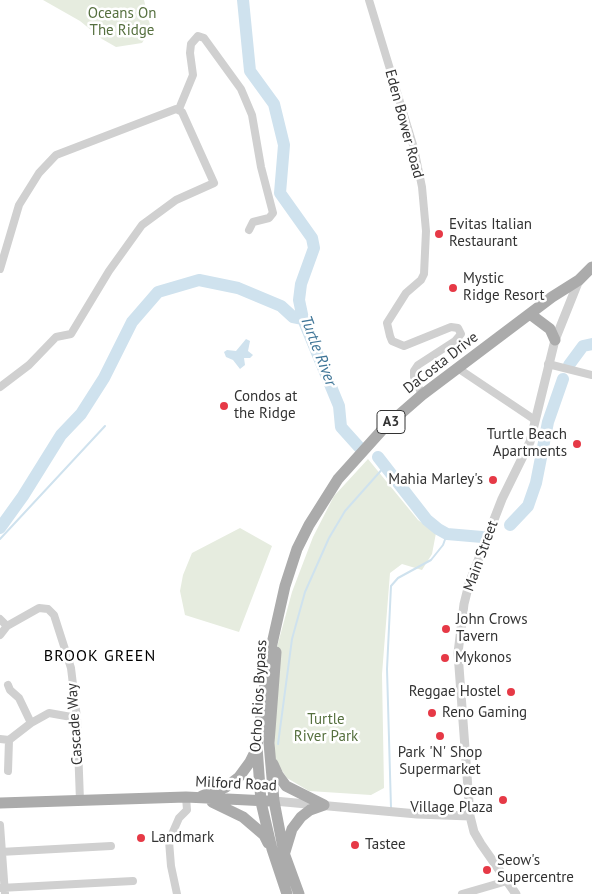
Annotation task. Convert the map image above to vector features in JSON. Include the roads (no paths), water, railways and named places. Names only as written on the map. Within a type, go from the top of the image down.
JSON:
[{"type":"main road","name":"A3","points":[[579,280],[592,267]]},
{"type":"main road","name":"DaCosta Drive","points":[[278,623],[285,586],[297,550],[322,503],[338,479],[383,429],[422,395],[530,314],[579,280]]},
{"type":"main road","points":[[530,314],[550,328],[555,340]]},
{"type":"main road","name":"Ocho Rios Bypass","points":[[278,623],[269,743],[274,801],[284,853],[299,894]]},
{"type":"main road","name":"Ocho Rios Bypass","points":[[278,623],[267,666],[257,748],[261,802],[272,849],[287,894]]},
{"type":"main road","points":[[269,743],[272,760],[278,775],[286,786],[324,805]]},
{"type":"main road","points":[[200,797],[226,786],[238,777],[250,762],[257,748]]},
{"type":"main road","name":"Milford Road","points":[[0,802],[186,797],[261,802],[274,801]]},
{"type":"main road","points":[[200,797],[243,817],[264,835],[272,849]]},
{"type":"main road","points":[[284,853],[292,829],[301,817],[310,810],[324,805]]},
{"type":"street","name":"Eden Bower Road","points":[[369,0],[414,148],[422,187],[426,231],[424,274],[422,280],[406,293],[387,323],[390,336],[392,341],[404,346],[450,327],[458,328],[461,334],[456,341],[427,357],[414,372],[422,395]]},
{"type":"street","points":[[0,269],[19,205],[39,173],[51,159],[56,155],[108,134],[179,109],[193,75],[190,53],[191,44],[198,36],[204,38],[241,89],[252,115],[261,167],[273,213],[269,218],[253,222],[249,230]]},
{"type":"street","points":[[0,386],[29,365],[56,337],[71,334],[109,271],[142,225],[176,200],[214,183],[185,116],[179,109]]},
{"type":"street","name":"Main Street","points":[[516,894],[478,838],[470,816],[458,653],[464,604],[502,499],[530,442],[555,340],[579,280]]},
{"type":"street","points":[[548,364],[592,375]]},
{"type":"street","points":[[458,369],[535,420]]},
{"type":"street","name":"Cascade Way","points":[[7,626],[39,608],[48,609],[54,615],[71,668],[77,718],[80,801]]},
{"type":"street","points":[[0,619],[7,626],[0,635]]},
{"type":"street","points":[[8,684],[10,690],[19,698],[31,723]]},
{"type":"street","points":[[8,771],[4,739],[50,714],[77,718]]},
{"type":"street","points":[[177,894],[170,866],[170,841],[179,818],[188,810],[186,797]]},
{"type":"street","name":"Milford Road","points":[[274,801],[417,814],[470,816]]},
{"type":"street","points":[[0,825],[3,890],[133,881]]},
{"type":"street","points":[[1,852],[111,846]]},
{"type":"street","points":[[462,894],[507,881]]},
{"type":"water","points":[[246,339],[250,341],[248,351],[253,355],[250,358],[244,358],[245,365],[240,369],[233,360],[226,357],[224,352],[227,350],[236,351]]},
{"type":"waterway","name":"Turtle River","points":[[243,0],[250,71],[274,104],[284,145],[280,193],[312,238],[314,248],[301,284],[299,300],[303,319],[339,406],[341,427],[359,447]]},
{"type":"waterway","points":[[0,528],[23,496],[61,435],[81,414],[104,378],[132,322],[158,292],[199,280],[238,288],[281,306],[293,317],[303,319]]},
{"type":"waterway","name":"Turtle River","points":[[569,365],[583,346],[592,344]]},
{"type":"waterway","name":"Turtle River","points":[[510,525],[528,506],[536,483],[548,422],[563,379]]},
{"type":"waterway","points":[[0,539],[105,426]]},
{"type":"waterway","name":"Turtle River","points":[[378,457],[427,520],[438,529],[447,534],[482,537]]},
{"type":"waterway","points":[[278,744],[292,639],[305,592],[329,538],[345,511],[385,466]]},
{"type":"waterway","points":[[391,808],[387,669],[391,586],[398,578],[431,560],[443,545],[447,534]]},
{"type":"place","name":"Evitas Italian Restaurant","points":[[439,234]]},
{"type":"place","name":"Mystic Ridge Resort","points":[[453,288]]},
{"type":"place","name":"Condos at the Ridge","points":[[224,406]]},
{"type":"place","name":"Turtle Beach Apartments","points":[[577,444]]},
{"type":"place","name":"Mahia Marley's","points":[[493,480]]},
{"type":"place","name":"John Crows Tavern","points":[[446,629]]},
{"type":"place","name":"Mykonos","points":[[445,658]]},
{"type":"place","name":"Reggae Hostel","points":[[511,692]]},
{"type":"place","name":"Reno Gaming","points":[[432,713]]},
{"type":"place","name":"Park 'N' Shop Supermarket","points":[[440,736]]},
{"type":"place","name":"Ocean Village Plaza","points":[[503,800]]},
{"type":"place","name":"Landmark","points":[[141,838]]},
{"type":"place","name":"Tastee","points":[[355,845]]},
{"type":"place","name":"Seow's Supercentre","points":[[487,870]]},
{"type":"district","name":"BROOK GREEN","points":[[100,656]]},
{"type":"park label","name":"Oceans On The Ridge","points":[[122,22]]},
{"type":"park label","name":"Turtle River Park","points":[[326,728]]}]
